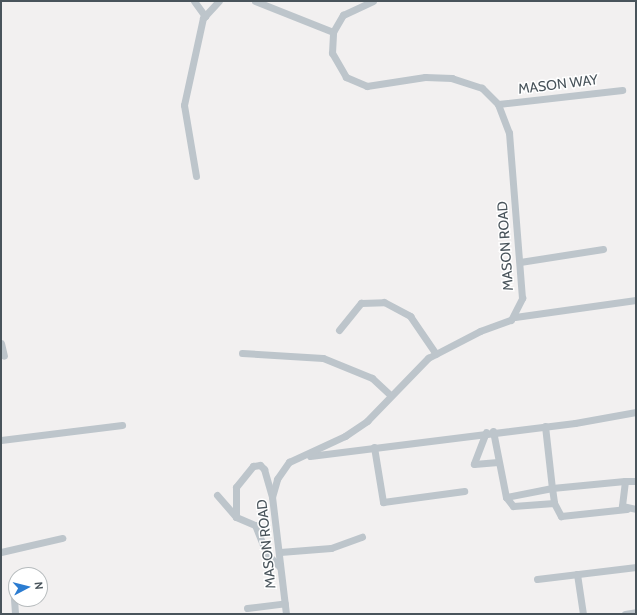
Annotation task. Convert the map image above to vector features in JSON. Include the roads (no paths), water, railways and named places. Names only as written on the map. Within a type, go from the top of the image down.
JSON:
[{"type":"street","points":[[194,1],[205,16]]},
{"type":"street","points":[[196,176],[184,105],[205,16],[219,1]]},
{"type":"street","points":[[255,1],[333,32],[343,16],[373,1]]},
{"type":"street","name":"MASON ROAD","points":[[286,614],[280,566],[280,552],[272,497],[277,479],[289,462],[304,457],[351,432],[390,395],[414,369],[436,354],[515,317],[522,298],[509,133],[498,104],[482,88],[452,78],[425,77],[367,86],[354,82],[337,66],[332,53],[333,32]]},
{"type":"street","name":"MASON WAY","points":[[498,104],[622,90]]},
{"type":"street","points":[[520,262],[603,248]]},
{"type":"street","points":[[515,317],[636,300]]},
{"type":"street","points":[[339,330],[361,303],[384,302],[410,316],[436,354]]},
{"type":"street","points":[[1,343],[4,356]]},
{"type":"street","points":[[242,353],[323,358],[372,378],[390,395]]},
{"type":"street","points":[[304,457],[489,431],[545,426],[636,412]]},
{"type":"street","points":[[1,440],[122,424]]},
{"type":"street","points":[[545,426],[554,503],[561,516],[636,508]]},
{"type":"street","points":[[489,431],[474,464],[498,462]]},
{"type":"street","points":[[489,431],[506,497],[513,506],[554,503]]},
{"type":"street","points":[[374,447],[383,502],[464,491]]},
{"type":"street","points":[[236,517],[236,487],[253,466],[260,465],[264,469],[272,497]]},
{"type":"street","points":[[625,481],[622,506],[627,509]]},
{"type":"street","points":[[506,497],[552,488],[636,481]]},
{"type":"street","points":[[217,495],[236,517],[255,525],[267,554],[280,566]]},
{"type":"street","points":[[280,552],[342,546],[362,537]]},
{"type":"street","points":[[1,552],[62,538]]},
{"type":"street","points":[[537,579],[636,567]]},
{"type":"street","points":[[577,574],[583,614]]},
{"type":"street","points":[[247,608],[285,603]]},
{"type":"street","points":[[625,614],[636,612]]}]
